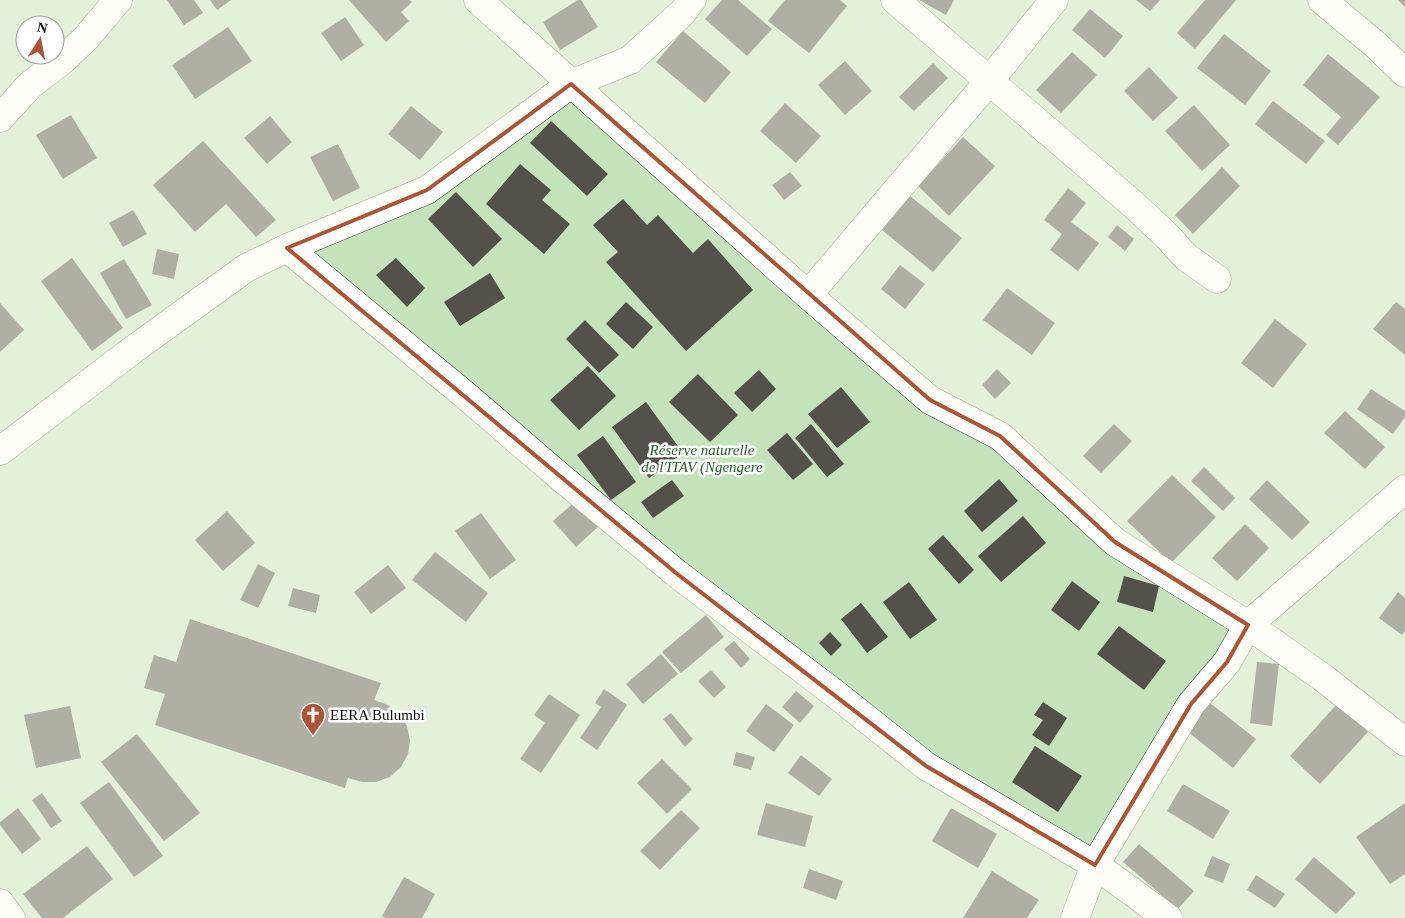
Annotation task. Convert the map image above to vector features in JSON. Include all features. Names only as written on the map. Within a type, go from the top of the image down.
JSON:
[{"type":"street","points":[[0,118],[30,85],[63,60],[87,37],[118,0]]},
{"type":"street","points":[[478,0],[808,295],[930,400],[1000,436],[1114,542],[1248,625],[1322,677],[1405,742]]},
{"type":"street","points":[[0,451],[134,349],[246,268],[287,248],[427,190],[571,84],[630,60],[682,13],[692,0]]},
{"type":"street","points":[[895,0],[1134,205],[1186,257],[1217,279]]},
{"type":"street","points":[[808,295],[990,80],[1054,0]]},
{"type":"street","points":[[1322,0],[1376,44],[1405,73]]},
{"type":"street","points":[[287,248],[676,573],[834,692],[926,766],[1096,865],[1168,918]]},
{"type":"street","points":[[1075,918],[1096,865],[1191,704],[1227,662],[1248,625],[1405,489]]},
{"type":"street","points":[[0,903],[11,918]]},
{"type":"highlighted area","points":[[571,84],[930,400],[1000,436],[1115,542],[1248,625],[1227,662],[1191,704],[1095,865],[926,766],[676,573],[287,248],[427,190]]},
{"type":"green space","name":"Réserve naturelle de l'ITAV (Ngengere","points":[[0,0],[1405,0],[1405,918],[0,918]]},
{"type":"building","points":[[167,0],[194,0],[203,13],[184,25]]},
{"type":"building","points":[[210,0],[231,0],[217,10]]},
{"type":"building","points":[[349,0],[409,0],[412,2],[401,12],[409,21],[386,42]]},
{"type":"building","points":[[578,0],[581,0],[598,27],[560,50],[543,22]]},
{"type":"building","points":[[722,0],[738,0],[772,29],[747,56],[705,19]]},
{"type":"building","points":[[785,0],[840,0],[847,6],[809,53],[768,21]]},
{"type":"building","points":[[919,0],[954,0],[946,15]]},
{"type":"building","points":[[1136,0],[1160,0],[1150,11]]},
{"type":"building","points":[[1205,0],[1236,0],[1195,49],[1177,33]]},
{"type":"building","points":[[1398,0],[1405,0],[1405,7]]},
{"type":"building","points":[[1090,9],[1123,36],[1105,58],[1072,30]]},
{"type":"building","points":[[345,17],[364,45],[341,61],[321,33]]},
{"type":"building","points":[[228,27],[252,61],[195,99],[172,65]]},
{"type":"building","points":[[683,31],[731,72],[705,103],[656,62]]},
{"type":"building","points":[[1224,34],[1271,71],[1245,105],[1197,68]]},
{"type":"building","points":[[1072,52],[1097,75],[1061,113],[1036,90]]},
{"type":"building","points":[[1328,54],[1380,97],[1338,145],[1326,135],[1341,117],[1303,85]]},
{"type":"building","points":[[845,61],[872,91],[845,115],[818,85]]},
{"type":"building","points":[[933,63],[948,78],[914,111],[899,97]]},
{"type":"building","points":[[1149,67],[1178,98],[1153,121],[1124,91]]},
{"type":"building","points":[[1273,101],[1325,141],[1306,164],[1255,124]]},
{"type":"building","points":[[785,103],[821,136],[796,163],[760,131]]},
{"type":"building","points":[[1194,105],[1230,145],[1202,171],[1165,131]]},
{"type":"building","points":[[411,106],[443,132],[420,160],[388,134]]},
{"type":"building","points":[[71,115],[97,158],[63,179],[36,135]]},
{"type":"building","points":[[270,116],[292,142],[267,164],[244,138]]},
{"type":"building","points":[[551,121],[608,174],[587,196],[530,143]]},
{"type":"building","points":[[963,137],[995,166],[949,216],[918,186]]},
{"type":"building","points":[[203,141],[276,220],[256,237],[226,204],[195,232],[153,185]]},
{"type":"building","points":[[338,144],[360,188],[333,201],[310,157]]},
{"type":"building","points":[[520,164],[551,190],[542,200],[570,224],[544,254],[486,204]]},
{"type":"building","points":[[1222,167],[1240,186],[1193,234],[1175,215]]},
{"type":"building","points":[[790,172],[802,186],[784,200],[772,185]]},
{"type":"building","points":[[1068,188],[1086,203],[1071,222],[1099,243],[1078,271],[1050,250],[1062,234],[1044,220]]},
{"type":"building","points":[[456,192],[502,239],[473,267],[428,219]]},
{"type":"building","points":[[910,196],[962,238],[933,272],[882,230]]},
{"type":"building","points":[[623,199],[647,225],[658,215],[693,253],[708,239],[753,290],[686,351],[606,262],[618,252],[593,225]]},
{"type":"building","points":[[133,210],[147,234],[123,247],[109,223]]},
{"type":"building","points":[[1117,225],[1134,239],[1125,251],[1108,237]]},
{"type":"building","points":[[157,249],[179,254],[174,279],[152,274]]},
{"type":"building","points":[[72,258],[123,328],[92,351],[41,281]]},
{"type":"building","points":[[396,258],[425,288],[407,307],[376,275]]},
{"type":"building","points":[[124,259],[152,305],[126,319],[100,273]]},
{"type":"building","points":[[900,265],[925,284],[905,309],[881,289]]},
{"type":"building","points":[[490,273],[505,298],[460,326],[444,302]]},
{"type":"building","points":[[1007,288],[1055,323],[1032,355],[983,320]]},
{"type":"building","points":[[626,302],[653,327],[633,349],[606,324]]},
{"type":"building","points":[[1396,302],[1405,309],[1405,355],[1373,329]]},
{"type":"building","points":[[0,303],[24,330],[0,352]]},
{"type":"building","points":[[1275,319],[1307,344],[1273,388],[1241,363]]},
{"type":"building","points":[[585,320],[619,355],[599,373],[566,339]]},
{"type":"building","points":[[588,366],[616,396],[579,430],[550,400]]},
{"type":"building","points":[[997,369],[1011,383],[995,399],[982,385]]},
{"type":"building","points":[[759,370],[776,389],[752,412],[734,393]]},
{"type":"building","points":[[698,374],[738,415],[710,442],[669,402]]},
{"type":"building","points":[[841,387],[870,422],[837,448],[808,414]]},
{"type":"building","points":[[1371,389],[1405,411],[1405,417],[1393,434],[1357,409]]},
{"type":"building","points":[[646,402],[683,453],[649,478],[612,427]]},
{"type":"building","points":[[1345,411],[1385,447],[1365,469],[1324,433]]},
{"type":"building","points":[[811,424],[844,464],[827,477],[795,438]]},
{"type":"building","points":[[1114,424],[1132,441],[1101,473],[1083,456]]},
{"type":"building","points":[[787,433],[813,464],[793,480],[767,450]]},
{"type":"building","points":[[603,436],[636,482],[611,500],[577,455]]},
{"type":"building","points":[[1204,467],[1235,498],[1223,511],[1191,481]]},
{"type":"building","points":[[1172,475],[1216,517],[1171,563],[1127,521]]},
{"type":"building","points":[[999,479],[1018,501],[982,532],[964,511]]},
{"type":"building","points":[[672,480],[684,496],[653,518],[641,502]]},
{"type":"building","points":[[1267,480],[1310,522],[1292,540],[1249,499]]},
{"type":"building","points":[[578,499],[601,524],[576,547],[553,521]]},
{"type":"building","points":[[227,511],[255,543],[223,571],[195,540]]},
{"type":"building","points":[[481,513],[516,560],[490,579],[455,531]]},
{"type":"building","points":[[1023,516],[1046,543],[1001,582],[978,556]]},
{"type":"building","points":[[1245,524],[1269,548],[1237,581],[1212,558]]},
{"type":"building","points":[[943,535],[974,570],[959,584],[928,549]]},
{"type":"building","points":[[435,552],[488,593],[466,622],[412,580]]},
{"type":"building","points":[[258,564],[275,573],[258,608],[240,600]]},
{"type":"building","points":[[388,565],[406,588],[371,614],[354,592]]},
{"type":"building","points":[[1124,576],[1159,586],[1153,612],[1117,602]]},
{"type":"building","points":[[1072,581],[1100,602],[1079,631],[1051,610]]},
{"type":"building","points":[[909,582],[937,620],[910,639],[883,602]]},
{"type":"building","points":[[293,588],[320,595],[316,613],[288,606]]},
{"type":"building","points":[[1398,592],[1405,598],[1405,631],[1402,635],[1379,618]]},
{"type":"building","points":[[861,603],[888,637],[867,653],[841,619]]},
{"type":"building","points":[[706,615],[724,637],[681,673],[662,652]]},
{"type":"building","points":[[190,619],[381,683],[374,700],[388,705],[399,714],[407,726],[410,741],[408,754],[401,767],[390,777],[376,782],[362,782],[348,778],[345,788],[155,725],[165,694],[144,688],[154,655],[176,662]]},
{"type":"building","points":[[1119,626],[1166,661],[1144,690],[1097,654]]},
{"type":"building","points":[[830,632],[842,645],[831,656],[819,643]]},
{"type":"building","points":[[734,641],[750,659],[741,668],[724,649]]},
{"type":"building","points":[[661,654],[678,674],[643,704],[626,684]]},
{"type":"building","points":[[1257,662],[1279,664],[1272,726],[1250,723]]},
{"type":"building","points":[[711,670],[726,687],[714,698],[698,681]]},
{"type":"building","points":[[604,689],[627,705],[597,750],[580,738],[601,707],[595,703]]},
{"type":"building","points":[[796,691],[814,706],[800,723],[782,707]]},
{"type":"building","points":[[549,694],[580,715],[541,773],[520,759],[545,723],[534,715]]},
{"type":"building","points":[[1043,702],[1067,718],[1049,746],[1032,735],[1043,720],[1034,715]]},
{"type":"building","points":[[1210,703],[1256,739],[1233,768],[1187,731]]},
{"type":"building","points":[[766,704],[794,725],[774,752],[746,731]]},
{"type":"building","points":[[1337,704],[1368,732],[1320,784],[1290,756]]},
{"type":"building","points":[[70,706],[81,758],[36,768],[24,715]]},
{"type":"building","points":[[671,713],[693,739],[685,747],[663,719]]},
{"type":"building","points":[[137,734],[200,813],[164,841],[101,762]]},
{"type":"building","points":[[1035,746],[1082,776],[1058,812],[1012,782]]},
{"type":"building","points":[[736,752],[755,757],[751,770],[733,765]]},
{"type":"building","points":[[801,755],[832,779],[819,796],[788,773]]},
{"type":"building","points":[[662,759],[692,789],[667,814],[637,783]]},
{"type":"building","points":[[109,782],[163,856],[134,877],[80,803]]},
{"type":"building","points":[[1183,784],[1230,811],[1213,839],[1167,811]]},
{"type":"building","points":[[42,793],[62,821],[51,828],[32,800]]},
{"type":"building","points":[[766,803],[813,816],[805,847],[757,835]]},
{"type":"building","points":[[1405,803],[1405,874],[1390,884],[1356,837]]},
{"type":"building","points":[[18,808],[41,839],[22,854],[0,825],[0,822]]},
{"type":"building","points":[[951,808],[997,834],[978,868],[932,841]]},
{"type":"building","points":[[681,810],[700,828],[660,870],[640,851]]},
{"type":"building","points":[[1139,844],[1194,891],[1178,909],[1123,862]]},
{"type":"building","points":[[87,846],[113,879],[63,918],[42,918],[23,894]]},
{"type":"building","points":[[1212,856],[1230,864],[1223,883],[1204,876]]},
{"type":"building","points":[[1314,857],[1356,893],[1336,914],[1295,879]]},
{"type":"building","points":[[809,869],[843,881],[836,900],[803,888]]},
{"type":"building","points":[[992,871],[1039,900],[1027,918],[963,918]]},
{"type":"building","points":[[1256,875],[1285,894],[1275,908],[1247,890]]},
{"type":"building","points":[[404,877],[435,894],[422,918],[386,918],[382,916]]},
{"type":"place","name":"EERA Bulumbi","points":[[313,736]]}]
